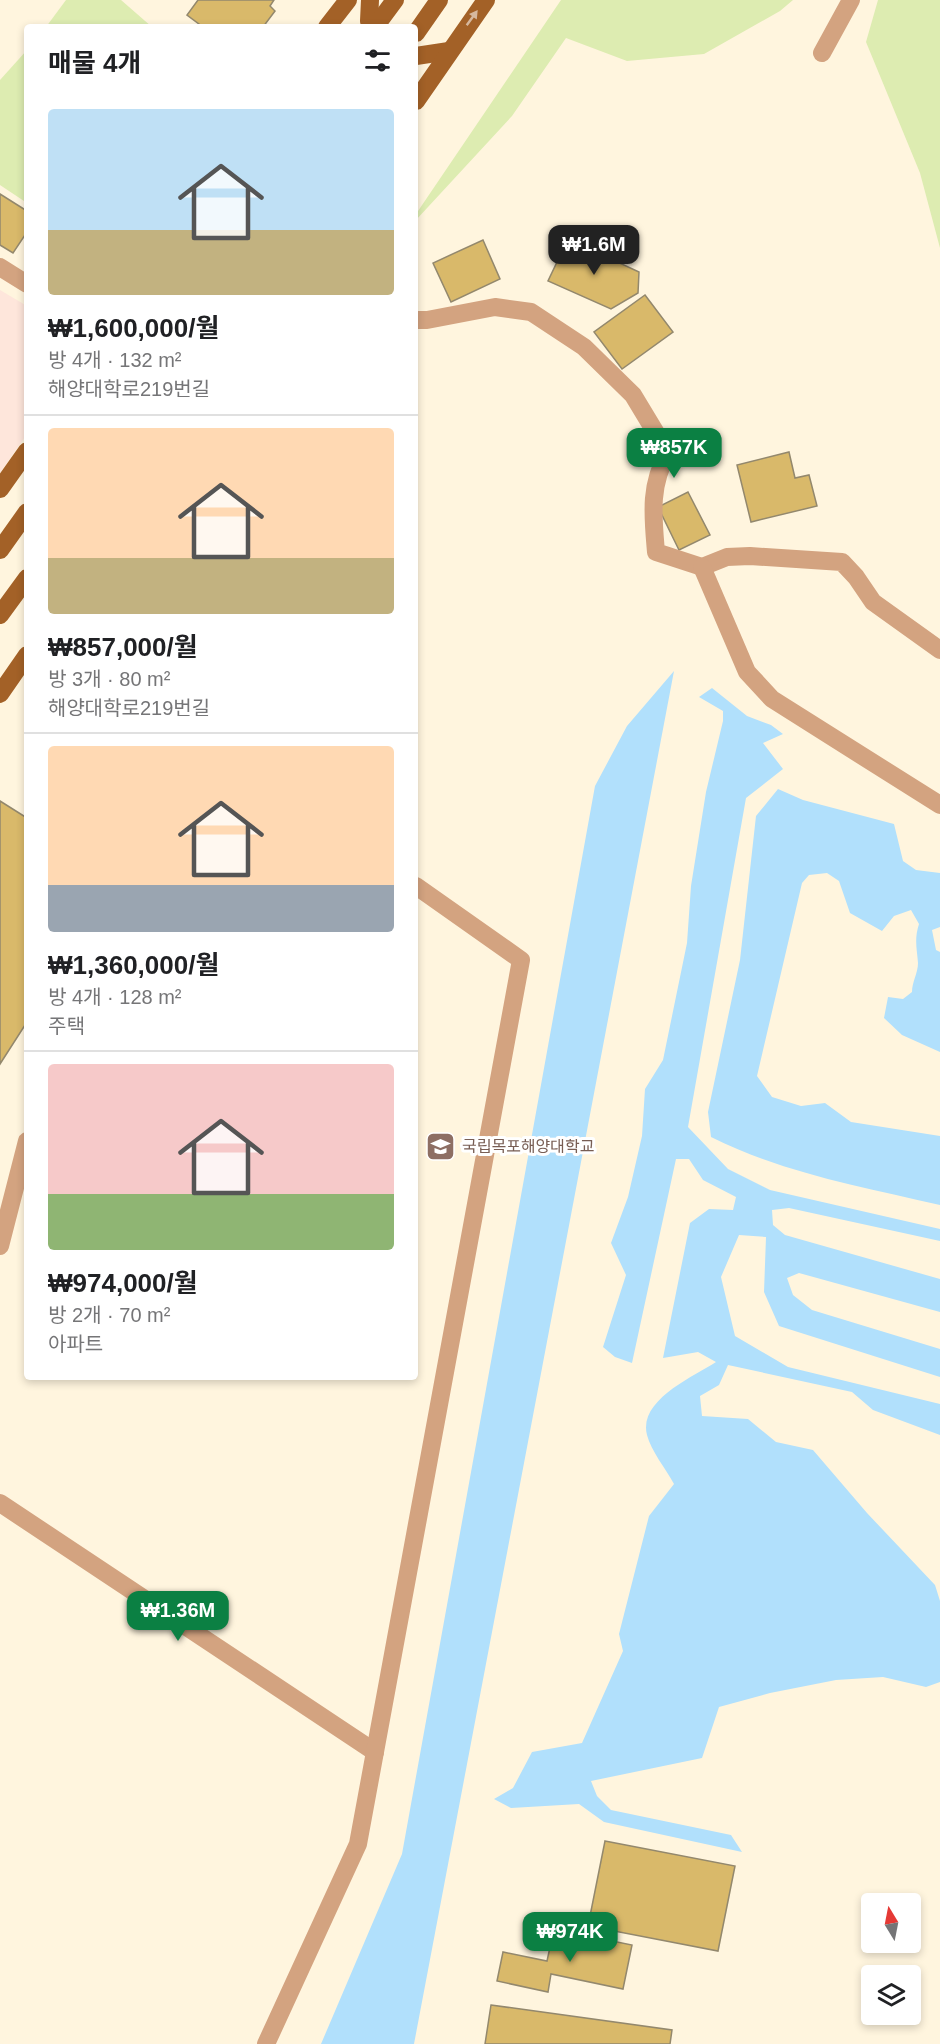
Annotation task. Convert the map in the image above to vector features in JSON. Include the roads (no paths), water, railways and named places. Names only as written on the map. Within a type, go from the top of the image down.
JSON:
[{"type":"main road","points":[[329,24],[348,0]]},
{"type":"main road","points":[[370,0],[369,21],[372,24]]},
{"type":"main road","points":[[378,24],[395,0]]},
{"type":"main road","points":[[418,30],[439,0]]},
{"type":"main road","points":[[418,98],[448,51],[486,0]]},
{"type":"main road","points":[[418,56],[448,51]]},
{"type":"main road","points":[[0,489],[24,455]]},
{"type":"main road","points":[[0,550],[24,516]]},
{"type":"main road","points":[[0,615],[24,582]]},
{"type":"main road","points":[[0,694],[24,659]]},
{"type":"street","points":[[822,53],[851,0]]},
{"type":"street","points":[[0,267],[24,282]]},
{"type":"street","points":[[418,320],[495,306],[531,312],[584,347],[633,395],[668,453],[657,472],[652,507],[656,552],[702,567],[727,557],[750,556],[842,562],[856,577],[873,602],[940,650]]},
{"type":"street","points":[[702,567],[747,672],[772,699],[940,804]]},
{"type":"street","points":[[266,2044],[358,1844],[521,960],[418,887]]},
{"type":"street","points":[[0,1246],[24,1153]]},
{"type":"street","points":[[0,1503],[375,1752]]},
{"type":"water","points":[[674,671],[414,2044],[321,2044],[402,1854],[595,786],[627,726]]},
{"type":"water","points":[[712,688],[747,716],[771,725],[783,734],[763,743],[783,769],[746,798],[688,1127],[728,1169],[770,1190],[940,1229],[940,1241],[789,1208],[772,1210],[773,1225],[785,1235],[940,1279],[940,1312],[799,1273],[787,1278],[793,1295],[812,1310],[940,1349],[940,1377],[779,1326],[764,1292],[766,1237],[739,1235],[721,1277],[735,1336],[788,1367],[940,1404],[940,1435],[873,1410],[852,1392],[728,1365],[719,1385],[700,1396],[702,1416],[748,1419],[776,1442],[813,1450],[867,1513],[935,1585],[940,1601],[940,1682],[926,1687],[883,1677],[836,1680],[770,1693],[719,1707],[702,1758],[591,1781],[597,1796],[611,1810],[731,1835],[742,1852],[604,1822],[579,1804],[511,1808],[494,1799],[513,1788],[532,1752],[582,1743],[623,1651],[619,1634],[649,1516],[674,1484],[649,1441],[646,1422],[659,1400],[682,1382],[716,1362],[698,1352],[663,1358],[690,1223],[709,1209],[733,1210],[736,1197],[703,1180],[689,1159],[676,1159],[632,1363],[615,1357],[603,1347],[626,1275],[611,1243],[628,1197],[642,1136],[645,1089],[663,1060],[687,943],[691,886],[706,792],[723,721],[723,711],[699,697]]},
{"type":"water","points":[[778,789],[803,800],[894,824],[903,861],[916,870],[940,873],[940,927],[932,930],[936,950],[940,952],[940,1052],[902,1035],[884,1018],[888,997],[903,999],[912,992],[918,967],[916,939],[919,924],[911,910],[894,916],[882,931],[850,913],[839,881],[827,873],[809,875],[802,883],[757,1076],[772,1097],[801,1106],[825,1103],[851,1122],[940,1136],[940,1205],[795,1170],[738,1150],[711,1137],[708,1112],[740,960],[756,816]]},
{"type":"place","name":"국립목포해양대학교","points":[[441,1146]]}]
